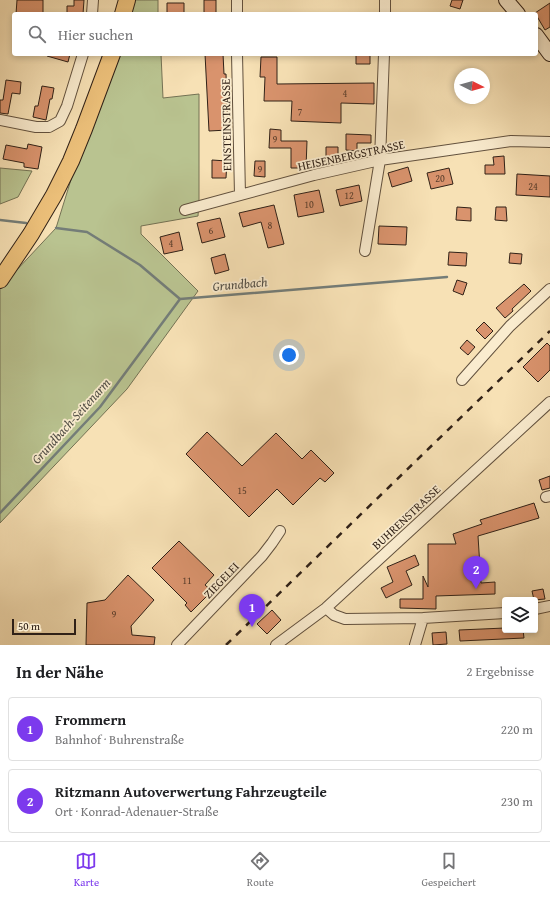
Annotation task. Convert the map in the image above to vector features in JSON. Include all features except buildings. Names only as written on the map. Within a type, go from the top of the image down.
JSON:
[{"type":"main road","points":[[124,12],[127,0]]},
{"type":"main road","points":[[0,280],[31,234],[50,202],[71,161],[111,56]]},
{"type":"street","points":[[92,12],[93,0]]},
{"type":"street","points":[[237,0],[237,12]]},
{"type":"street","points":[[385,12],[386,0]]},
{"type":"street","points":[[506,0],[516,12]]},
{"type":"street","points":[[538,39],[550,54]]},
{"type":"street","points":[[0,120],[36,127],[49,127],[60,121],[67,106],[82,56]]},
{"type":"street","name":"EINSTEINSTRASSE","points":[[238,56],[240,195]]},
{"type":"street","points":[[365,251],[380,160],[384,56]]},
{"type":"street","name":"HEISENBERGSTRASSE","points":[[185,210],[380,160],[511,141],[550,142]]},
{"type":"street","points":[[462,380],[510,326],[550,289]]},
{"type":"street","name":"BUHRENSTRASSE","points":[[276,645],[326,608],[550,402]]},
{"type":"street","name":"ZIEGELEI","points":[[177,645],[262,556],[280,531]]},
{"type":"street","points":[[538,608],[550,606]]},
{"type":"street","points":[[326,608],[334,615],[345,619],[422,618],[502,613]]},
{"type":"street","points":[[415,645],[422,618]]},
{"type":"green space","points":[[127,0],[158,0],[158,12],[124,12]]},
{"type":"green space","points":[[109,56],[161,56],[163,98],[199,94],[198,216],[141,226],[141,234],[198,291],[127,389],[0,523],[0,288],[56,228]]},
{"type":"green space","points":[[0,168],[32,171],[18,197],[0,204]]},
{"type":"waterway","points":[[0,220],[26,223]]},
{"type":"waterway","name":"Grundbach","points":[[56,228],[87,232],[140,265],[180,299],[447,277]]},
{"type":"waterway","name":"Grundbach-Seitenarm","points":[[0,513],[100,407],[180,299]]},
{"type":"railway","points":[[226,645],[550,331]]},
{"type":"place","name":"Ritzmann Autoverwertung Fahrzeugteile","points":[[476,589]]},
{"type":"place","name":"Frommern","points":[[252,627]]}]
